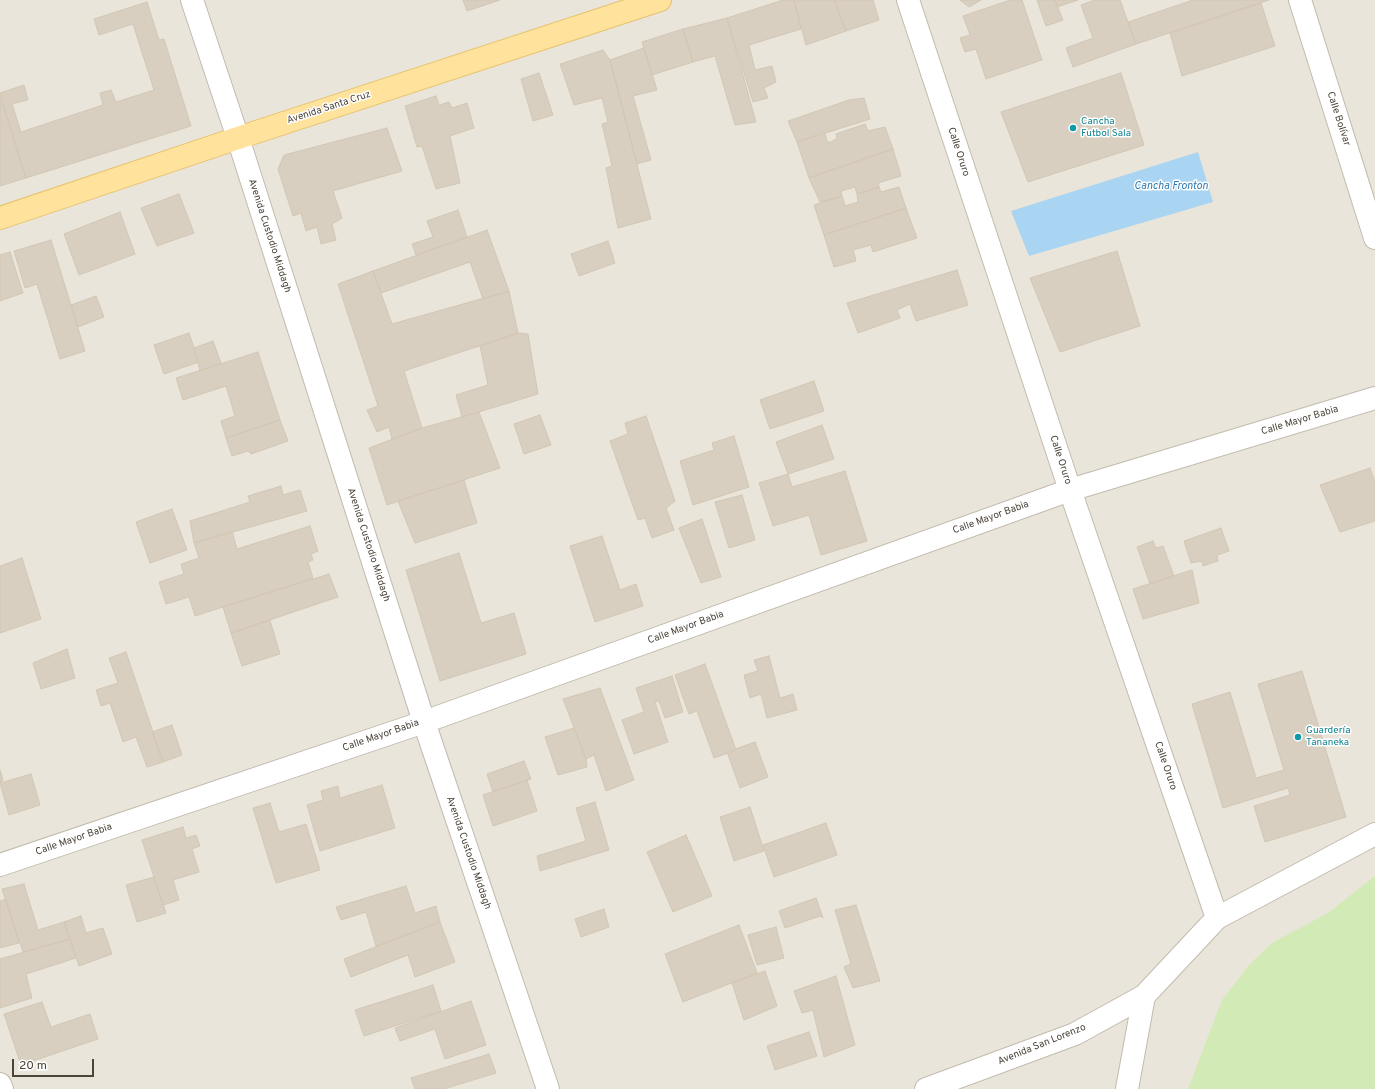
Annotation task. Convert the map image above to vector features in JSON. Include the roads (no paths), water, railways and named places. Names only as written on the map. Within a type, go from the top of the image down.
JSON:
[{"type":"main road","name":"Avenida Santa Cruz","points":[[0,218],[238,138],[660,0]]},
{"type":"street","name":"Avenida Custodio Middagh","points":[[192,0],[238,138],[424,722],[548,1089]]},
{"type":"street","name":"Calle Oruro","points":[[908,0],[1070,490],[1217,918]]},
{"type":"street","name":"Calle Bolívar","points":[[1300,0],[1375,238]]},
{"type":"street","name":"Calle Mayor Babia","points":[[0,865],[424,722],[1070,490],[1375,398]]},
{"type":"street","name":"Avenida San Lorenzo","points":[[926,1089],[1075,1034],[1144,996],[1217,918],[1375,834]]},
{"type":"street","points":[[1127,1089],[1144,996]]},
{"type":"street","points":[[0,1084],[2,1089]]},
{"type":"water","name":"Cancha Fronton","points":[[1198,152],[1213,202],[1029,256],[1011,211]]},
{"type":"place","name":"Cancha Futbol Sala","points":[[1073,128]]},
{"type":"place","name":"Guardería Tananeka","points":[[1298,737]]}]
